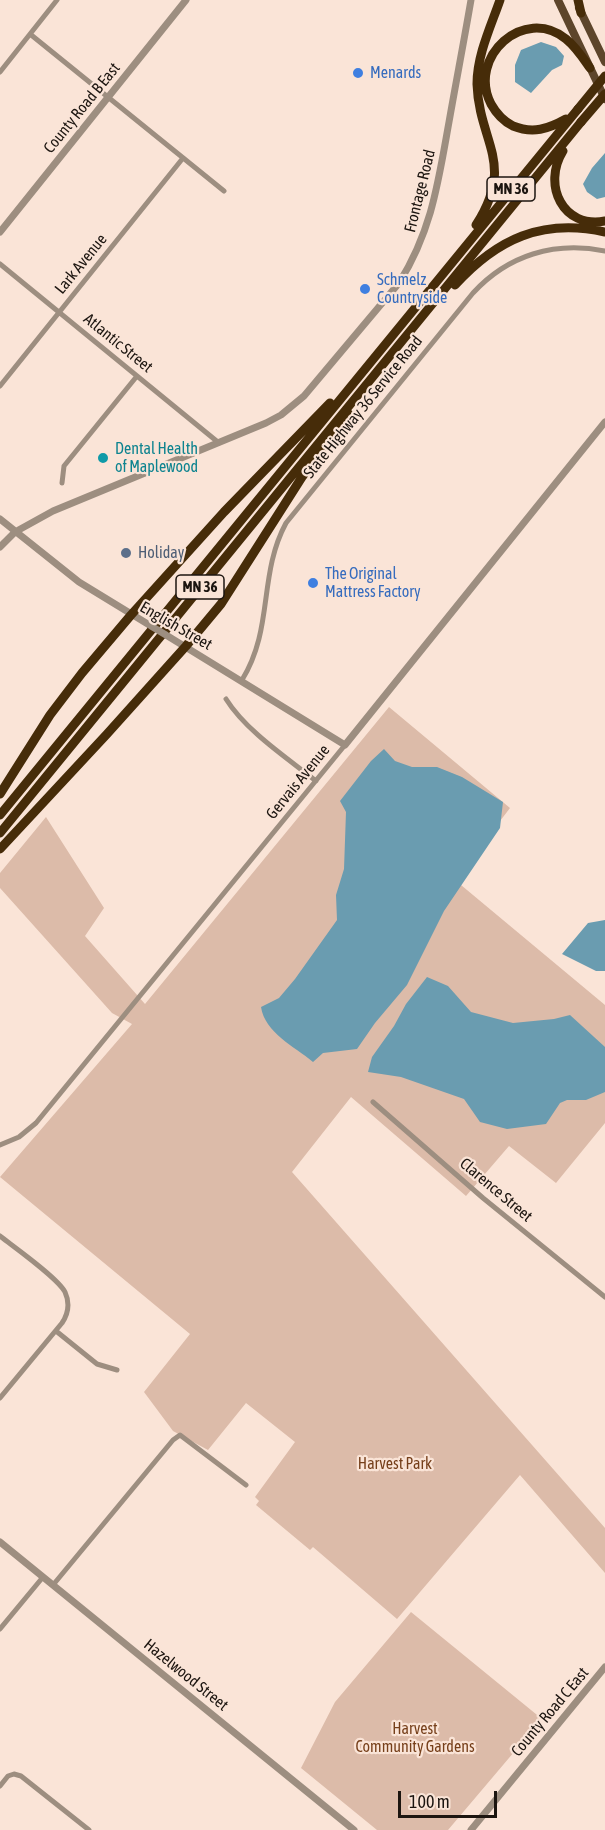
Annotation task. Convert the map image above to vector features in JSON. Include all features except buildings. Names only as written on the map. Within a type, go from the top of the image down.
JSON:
[{"type":"highway","points":[[449,265],[485,209],[494,185],[494,154],[477,83],[483,48],[500,0]]},
{"type":"highway","points":[[577,0],[581,13]]},
{"type":"highway","points":[[575,112],[553,126],[537,130],[520,128],[504,120],[492,106],[486,91],[485,72],[488,62],[497,46],[511,34],[521,30],[540,28],[566,39],[590,68]]},
{"type":"highway","name":"MN 36","points":[[0,815],[605,76]]},
{"type":"highway","name":"MN 36","points":[[0,833],[605,93]]},
{"type":"highway","points":[[581,122],[555,165],[555,190],[562,205],[576,217],[592,222],[605,221]]},
{"type":"highway","points":[[411,329],[473,265],[506,242],[552,229],[605,232]]},
{"type":"highway","points":[[0,849],[186,646],[230,591],[302,477],[401,342]]},
{"type":"highway","points":[[0,794],[67,693],[131,615],[305,427],[358,376]]},
{"type":"main road","points":[[558,0],[605,99]]},
{"type":"main road","points":[[581,13],[605,62]]},
{"type":"street","points":[[0,72],[57,0]]},
{"type":"street","name":"County Road B East","points":[[0,232],[186,0]]},
{"type":"street","name":"Frontage Road","points":[[0,547],[15,532],[53,511],[266,423],[281,415],[304,396],[388,297],[410,265],[425,234],[434,204],[471,0]]},
{"type":"street","points":[[30,34],[224,191]]},
{"type":"street","name":"Lark Avenue","points":[[0,386],[183,158]]},
{"type":"street","name":"State Highway 36 Service Road","points":[[242,680],[251,666],[260,640],[271,562],[286,523],[473,293],[497,270],[532,253],[567,247],[605,251]]},
{"type":"street","name":"Atlantic Street","points":[[0,264],[219,443]]},
{"type":"street","points":[[62,483],[64,466],[137,376]]},
{"type":"street","name":"Gervais Avenue","points":[[0,1145],[19,1137],[36,1123],[316,781],[605,422]]},
{"type":"street","name":"English Street","points":[[0,519],[77,581],[345,745]]},
{"type":"street","points":[[226,699],[232,709],[259,735],[316,781]]},
{"type":"street","name":"Clarence Street","points":[[373,1102],[483,1198],[605,1297]]},
{"type":"street","points":[[0,1236],[62,1288],[66,1294],[68,1309],[56,1331],[0,1398]]},
{"type":"street","points":[[56,1331],[98,1364],[117,1370]]},
{"type":"street","points":[[53,1585],[173,1440],[180,1435],[246,1485]]},
{"type":"street","name":"Hazelwood Street","points":[[0,1542],[354,1830]]},
{"type":"street","points":[[0,1629],[43,1577]]},
{"type":"street","name":"County Road C East","points":[[471,1830],[605,1667]]},
{"type":"street","points":[[0,1786],[8,1776],[14,1774],[21,1776],[89,1830]]},
{"type":"green space","name":"Harvest Park","points":[[389,707],[510,808],[455,880],[605,1005],[605,1123],[556,1183],[509,1146],[466,1196],[351,1097],[292,1172],[605,1528],[605,1573],[520,1475],[397,1619],[313,1547],[310,1550],[256,1505],[259,1501],[255,1497],[295,1442],[246,1403],[208,1450],[173,1431],[144,1392],[190,1334],[0,1177],[132,1024],[112,1013],[0,888],[0,873],[46,817],[104,908],[85,936],[145,1004]]},
{"type":"green space","name":"Harvest Community Gardens","points":[[411,1612],[542,1719],[448,1830],[377,1830],[301,1768],[335,1702]]},
{"type":"water","points":[[541,42],[556,47],[564,56],[562,65],[552,70],[531,93],[515,82],[515,65],[521,50]]},
{"type":"water","points":[[605,153],[605,197],[597,199],[587,192],[583,184],[592,168]]},
{"type":"water","points":[[384,749],[395,761],[412,767],[437,767],[462,777],[503,802],[500,828],[444,911],[407,985],[375,1023],[357,1049],[323,1053],[313,1062],[274,1032],[261,1007],[279,998],[337,920],[336,895],[344,869],[346,812],[340,801],[371,761]]},
{"type":"water","points":[[605,920],[605,971],[596,971],[562,954],[588,923]]},
{"type":"water","points":[[427,977],[448,986],[471,1012],[513,1023],[570,1015],[605,1047],[605,1092],[586,1100],[567,1100],[560,1103],[546,1124],[507,1129],[480,1122],[464,1099],[401,1077],[368,1072],[372,1057],[406,1004]]},
{"type":"place","name":"Menards","points":[[358,73]]},
{"type":"place","name":"Schmelz Countryside","points":[[365,289]]},
{"type":"place","name":"Dental Health of Maplewood","points":[[103,458]]},
{"type":"place","name":"Holiday","points":[[126,553]]},
{"type":"place","name":"The Original Mattress Factory","points":[[313,583]]}]
